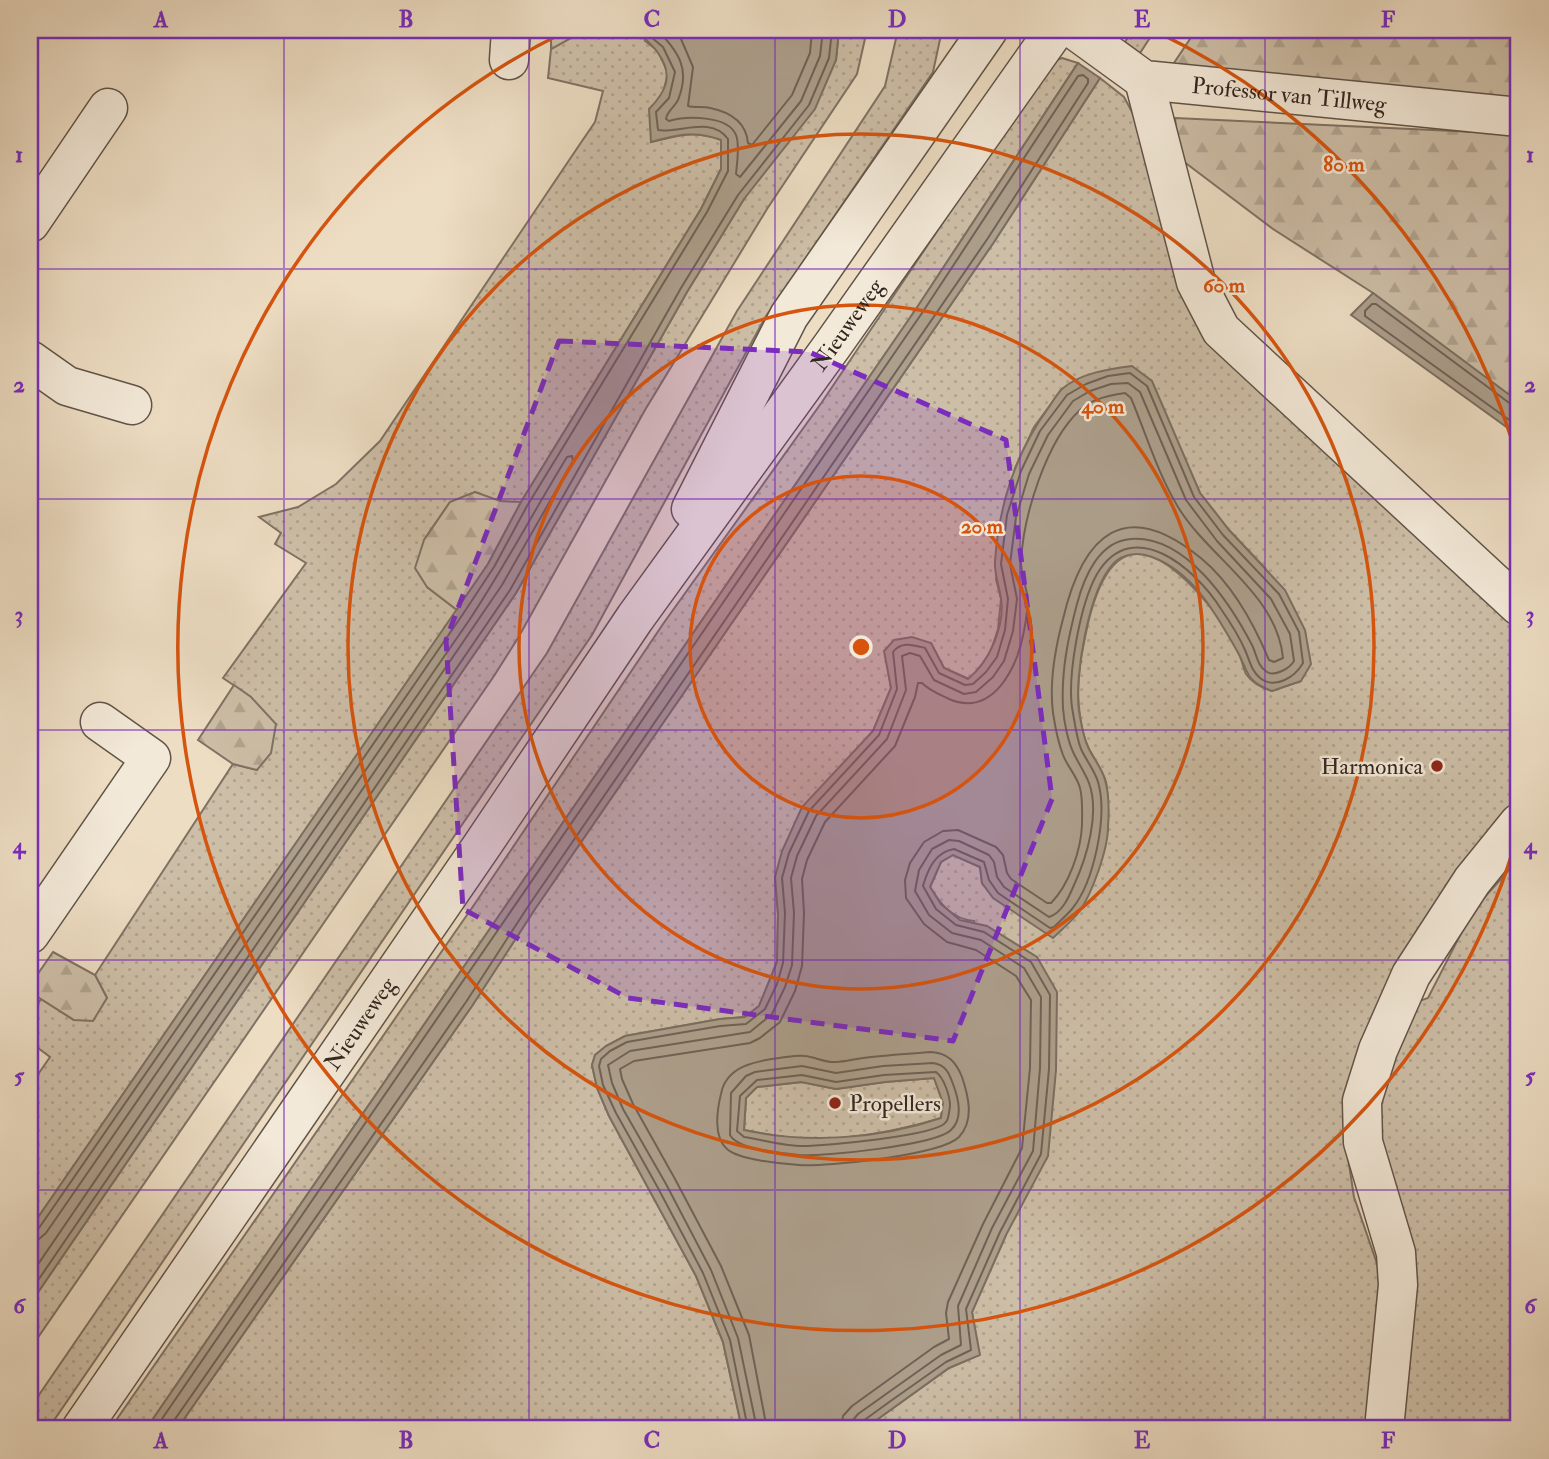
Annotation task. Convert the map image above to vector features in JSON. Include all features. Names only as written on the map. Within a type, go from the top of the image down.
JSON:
[{"type":"street","name":"Nieuweweg","points":[[635,618],[789,316],[988,30]]},
{"type":"street","name":"Nieuweweg","points":[[81,1429],[635,618],[824,358],[1055,30]]},
{"type":"street","points":[[1075,30],[1144,80],[1196,282],[1221,330],[1519,606]]},
{"type":"street","name":"Professor van Tillweg","points":[[1144,80],[1519,117]]},
{"type":"street","points":[[30,223],[108,108]]},
{"type":"street","points":[[30,360],[67,386],[132,405]]},
{"type":"street","points":[[30,934],[151,758],[100,722]]},
{"type":"street","points":[[1384,1429],[1398,1285],[1396,1253],[1363,1142],[1362,1101],[1378,1050],[1411,975],[1472,881],[1519,822]]},
{"type":"highlighted area","points":[[559,341],[809,352],[1006,440],[1052,799],[953,1041],[628,998],[463,909],[446,640]]},
{"type":"green space","points":[[551,30],[573,30],[569,39],[551,49]]},
{"type":"green space","points":[[573,30],[641,30],[645,41],[658,51],[668,73],[651,142],[694,134],[722,140],[721,169],[701,209],[521,502],[500,502],[475,492],[450,502],[424,540],[427,587],[457,610],[30,1229],[30,1086],[50,1057],[30,1042],[30,1016],[41,999],[74,1020],[107,998],[95,975],[233,764],[257,770],[251,697],[223,678],[306,563],[275,544],[281,533],[259,517],[298,507],[336,484],[380,441],[595,122],[603,91],[548,78],[551,49],[569,39]]},
{"type":"green space","points":[[839,30],[867,30],[857,74],[767,209],[645,410],[518,638],[30,1349],[30,1304],[516,593],[687,292],[744,199],[836,60]]},
{"type":"green space","points":[[898,30],[942,30],[933,72],[766,316],[592,635],[48,1429],[30,1429],[30,1408],[547,653],[737,311],[885,86]]},
{"type":"green space","points":[[1133,30],[1155,30],[1140,53],[1125,42]]},
{"type":"green space","points":[[1196,30],[1519,30],[1519,103],[1170,69]]},
{"type":"green space","points":[[1062,58],[1078,63],[916,309],[146,1429],[110,1429],[476,902],[663,624],[822,402],[1051,62]]},
{"type":"green space","points":[[1100,78],[1124,97],[1138,123],[1181,292],[1519,624],[1519,806],[1453,887],[1347,1151],[1354,1197],[1383,1281],[1370,1429],[864,1429],[949,1368],[979,1355],[972,1312],[1006,1235],[974,921],[953,914],[938,900],[930,887],[941,862],[953,855],[980,867],[982,883],[1108,830],[1106,782],[1083,734],[1078,686],[1088,623],[1109,571],[1122,559],[1136,554],[1152,557],[1169,566],[1188,582],[1217,615],[1251,680],[1272,691],[1301,681],[1265,568],[1229,530],[1200,493],[1181,451],[1083,377],[1062,389],[1034,427],[1015,468],[996,579],[1001,599],[998,629],[990,654],[981,668],[969,679],[944,668],[931,643],[885,651],[891,688],[873,731],[839,770],[775,877],[778,914],[777,962],[759,1006],[745,1017],[625,1036],[595,1055],[592,1065],[597,1088],[609,1116],[696,1276],[723,1342],[742,1429],[177,1429],[472,1006],[535,909],[994,242]]},
{"type":"green space","points":[[1175,118],[1519,134],[1519,404],[1373,293],[1273,229],[1179,158]]},
{"type":"green space","points":[[475,492],[500,501],[521,502],[488,564],[457,610],[427,587],[415,568],[424,540],[450,502]]},
{"type":"green space","points":[[234,685],[251,697],[276,724],[271,753],[257,770],[233,764],[198,740]]},
{"type":"green space","points":[[1519,859],[1519,1429],[1397,1429],[1393,1215],[1374,1102],[1411,1004],[1428,998],[1473,910]]},
{"type":"green space","points":[[53,952],[95,975],[107,998],[93,1021],[74,1020],[30,992],[30,970],[37,975]]},
{"type":"green space","points":[[934,1078],[943,1103],[941,1118],[925,1123],[873,1134],[820,1139],[788,1138],[744,1130],[746,1098],[757,1087],[802,1082],[836,1089]]},
{"type":"water","points":[[641,30],[839,30],[836,60],[815,109],[744,199],[687,292],[516,593],[30,1304],[30,1229],[488,564],[521,502],[701,209],[721,169],[721,140],[703,135],[686,135],[651,142],[649,109],[664,90],[667,76],[663,61]]},
{"type":"water","points":[[1078,63],[1100,78],[994,242],[535,909],[472,1006],[177,1429],[146,1429],[916,309]]},
{"type":"water","points":[[1373,293],[1519,402],[1519,436],[1351,315]]},
{"type":"water","points":[[1132,366],[1152,381],[1200,493],[1229,530],[1285,590],[1305,630],[1311,664],[1301,681],[1272,691],[1252,679],[1211,608],[1191,583],[1167,564],[1142,554],[1131,554],[1117,560],[1104,576],[1085,634],[1078,696],[1082,729],[1088,747],[1104,776],[1109,809],[1102,859],[1084,904],[1053,938],[993,898],[982,883],[980,867],[953,855],[941,862],[930,887],[941,904],[960,920],[987,926],[1037,957],[1057,992],[1056,1070],[1048,1156],[1006,1235],[972,1312],[980,1355],[949,1368],[864,1429],[742,1429],[723,1342],[696,1276],[609,1116],[597,1088],[592,1065],[595,1055],[625,1036],[745,1017],[759,1006],[777,962],[778,914],[775,877],[782,851],[802,807],[873,731],[891,688],[884,651],[894,640],[912,637],[931,643],[944,668],[968,679],[976,672],[989,653],[1001,620],[1001,598],[995,566],[997,540],[1011,480],[1027,442],[1062,389],[1086,375]],"holes":[[[934,1078],[943,1103],[941,1118],[868,1135],[793,1137],[744,1130],[746,1098],[757,1087],[801,1082],[836,1089]]]},
{"type":"place","name":"Harmonica","points":[[1437,766]]},
{"type":"place","name":"Propellers","points":[[835,1103]]}]
